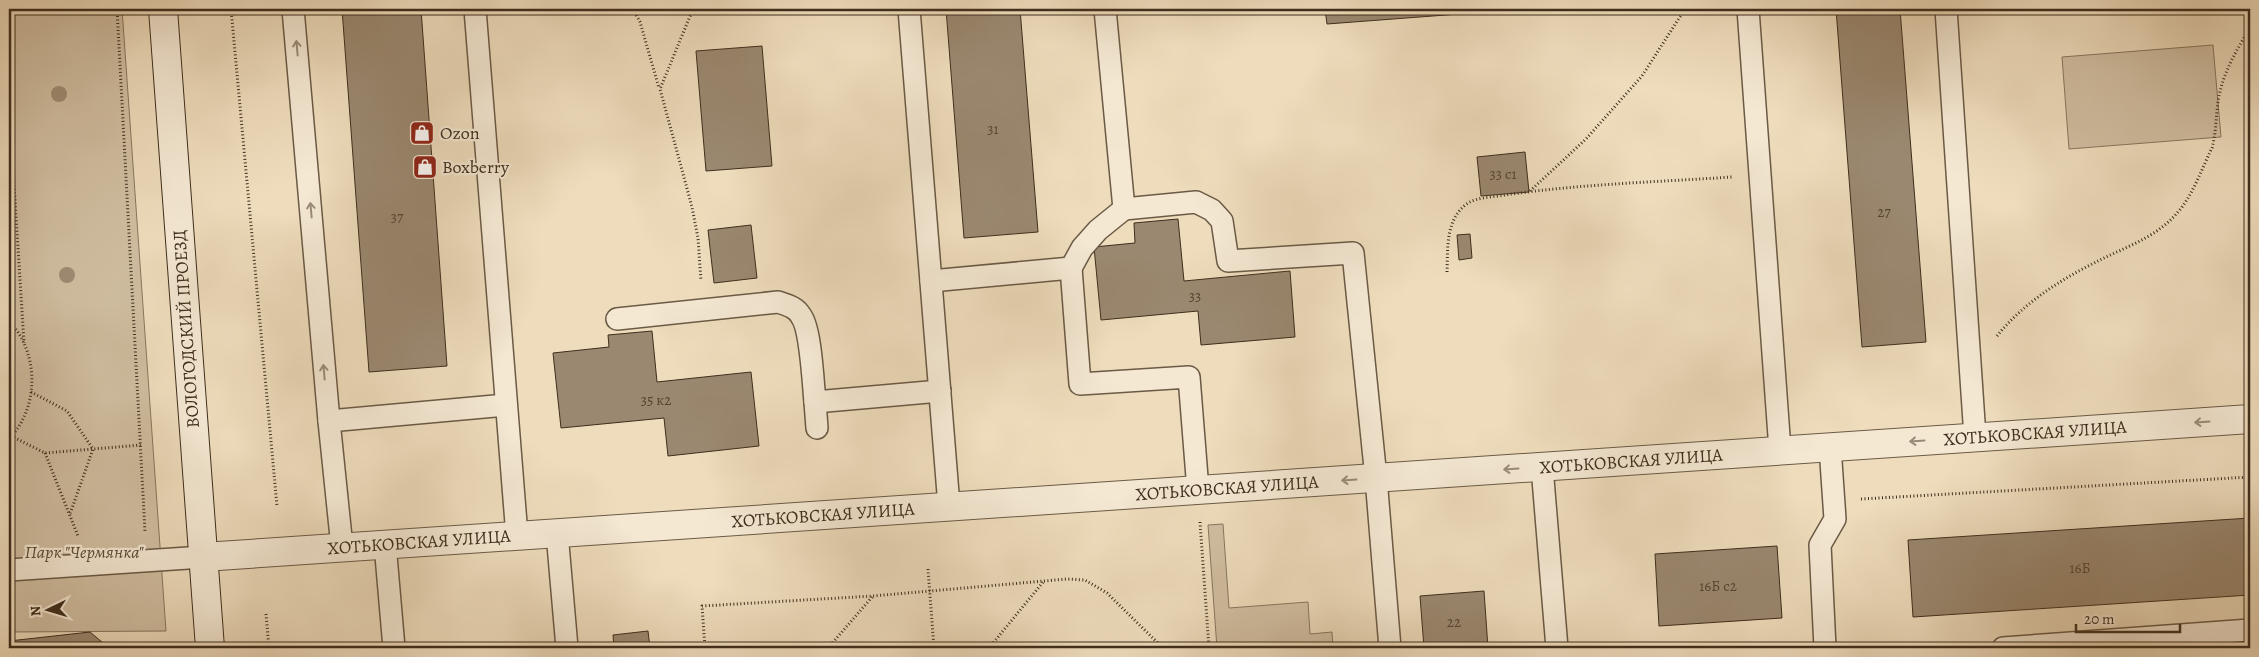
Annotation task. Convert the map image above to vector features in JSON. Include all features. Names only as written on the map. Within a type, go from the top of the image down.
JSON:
[{"type":"street","name":"ВОЛОГОДСКИЙ ПРОЕЗД","points":[[163,9],[210,648]]},
{"type":"street","name":"ХОТЬКОВСКАЯ УЛИЦА","points":[[203,557],[2250,419]]},
{"type":"lane","points":[[293,9],[342,547]]},
{"type":"lane","points":[[475,9],[517,536]]},
{"type":"lane","points":[[909,9],[948,506]]},
{"type":"lane","points":[[1105,9],[1124,210]]},
{"type":"lane","points":[[1748,9],[1780,450]]},
{"type":"lane","points":[[1946,9],[1975,437]]},
{"type":"lane","points":[[1198,490],[1189,377],[1080,384],[1071,268],[1082,248],[1098,230],[1124,210],[1196,202],[1212,210],[1222,221],[1228,262],[1353,254],[1376,478],[1390,648]]},
{"type":"lane","points":[[931,281],[1071,268]]},
{"type":"lane","points":[[617,319],[778,302],[791,306],[802,316],[808,340],[817,428]]},
{"type":"lane","points":[[815,402],[940,391]]},
{"type":"lane","points":[[329,420],[506,405]]},
{"type":"lane","points":[[1826,648],[1820,545],[1835,519],[1830,447]]},
{"type":"lane","points":[[1542,467],[1557,648]]},
{"type":"lane","points":[[557,533],[566,648]]},
{"type":"lane","points":[[385,544],[394,648]]},
{"type":"lane","points":[[9,570],[203,557]]},
{"type":"lane","points":[[2003,648],[2250,630]]},
{"type":"path","points":[[117,9],[146,562]]},
{"type":"path","points":[[231,9],[277,506]]},
{"type":"path","points":[[633,9],[640,22],[660,89],[692,207],[698,238],[703,310]]},
{"type":"path","points":[[660,89],[693,9]]},
{"type":"path","points":[[1529,192],[1556,169],[1642,76],[1685,9]]},
{"type":"path","points":[[1971,370],[2006,326],[2045,291],[2102,259],[2150,236],[2179,212],[2212,148],[2215,137],[2218,100],[2231,57],[2250,28]]},
{"type":"path","points":[[9,105],[24,343],[32,375],[31,392],[27,408],[10,437],[45,453],[141,445]]},
{"type":"path","points":[[1447,272],[1449,233],[1454,218],[1469,203],[1529,192],[1760,174]]},
{"type":"path","points":[[9,321],[24,343]]},
{"type":"path","points":[[31,392],[67,411],[93,449]]},
{"type":"path","points":[[70,514],[93,449]]},
{"type":"path","points":[[45,453],[90,566]]},
{"type":"path","points":[[1834,500],[2250,477]]},
{"type":"path","points":[[1200,520],[1209,648]]},
{"type":"path","points":[[928,569],[934,648]]},
{"type":"path","points":[[705,648],[702,606],[930,592],[1044,581],[1085,580],[1107,593],[1163,648]]},
{"type":"path","points":[[990,648],[1044,581]]},
{"type":"path","points":[[828,648],[873,596]]},
{"type":"path","points":[[266,614],[269,648]]},
{"type":"green space","name":"Парк \"Чермянка\"","points":[[9,9],[122,9],[166,631],[9,632]]},
{"type":"green space","points":[[2213,45],[2221,137],[2069,149],[2062,57]]},
{"type":"green space","points":[[1223,524],[1229,608],[1308,602],[1310,634],[1332,632],[1333,648],[1217,648],[1208,525]]},
{"type":"building","points":[[342,9],[421,9],[447,366],[369,372]]},
{"type":"building","points":[[946,9],[1020,9],[1038,232],[964,238]]},
{"type":"building","points":[[1325,9],[1512,9],[1512,10],[1327,24]]},
{"type":"building","points":[[1836,9],[1900,9],[1926,342],[1862,347]]},
{"type":"building","points":[[762,46],[772,166],[706,171],[696,51]]},
{"type":"building","points":[[1525,152],[1529,192],[1481,196],[1477,157]]},
{"type":"building","points":[[1178,219],[1184,281],[1290,271],[1295,337],[1201,345],[1198,311],[1101,320],[1094,247],[1135,243],[1134,223]]},
{"type":"building","points":[[751,225],[757,278],[714,283],[708,230]]},
{"type":"building","points":[[1470,234],[1472,258],[1459,260],[1457,235]]},
{"type":"building","points":[[652,331],[657,382],[751,372],[759,446],[668,456],[664,418],[561,428],[553,353],[609,347],[608,335]]},
{"type":"building","points":[[2250,518],[2250,595],[1913,617],[1908,540]]},
{"type":"building","points":[[1777,546],[1782,618],[1659,626],[1655,554]]},
{"type":"building","points":[[1484,591],[1488,648],[1424,648],[1420,596]]},
{"type":"building","points":[[648,631],[650,648],[614,648],[613,635]]},
{"type":"building","points":[[90,632],[109,648],[9,648],[9,641]]},
{"type":"place","name":"Ozon","points":[[422,133]]},
{"type":"place","name":"Boxberry","points":[[425,167]]}]
